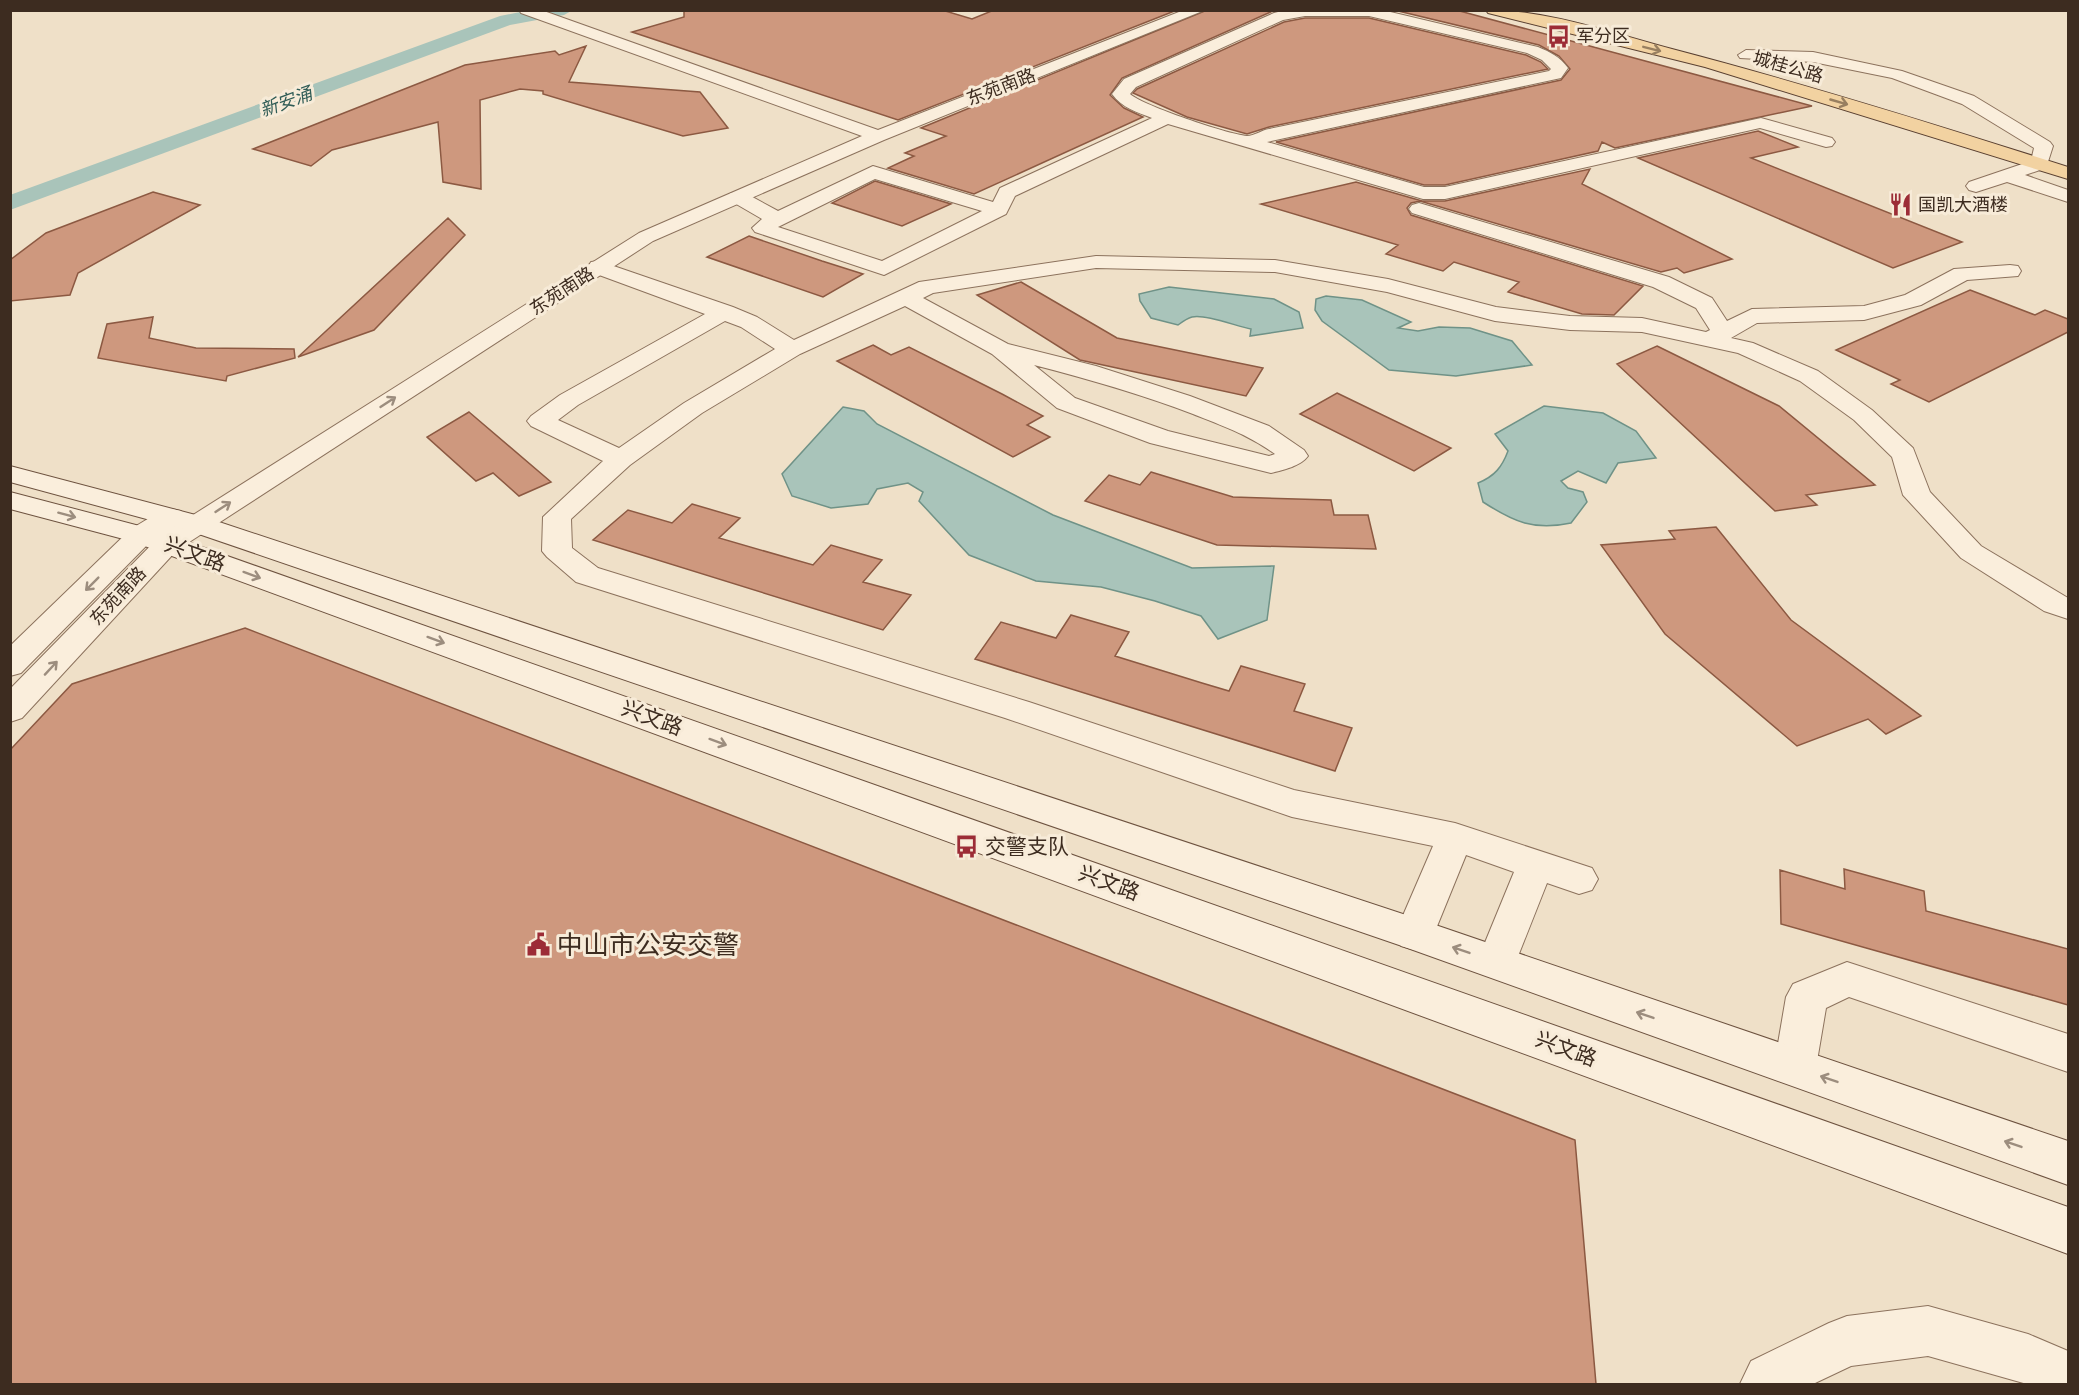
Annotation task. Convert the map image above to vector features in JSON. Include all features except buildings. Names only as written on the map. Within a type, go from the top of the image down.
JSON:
[{"type":"main road","name":"城桂公路","points":[[1493,10],[1699,61],[1919,125],[2048,154]]},
{"type":"main road","points":[[1548,10],[1714,48]]},
{"type":"main road","name":"城桂公路","points":[[1741,54],[1815,74]]},
{"type":"main road","name":"城桂公路","points":[[1970,121],[2048,154],[2068,173]]},
{"type":"street","name":"东苑南路","points":[[10,710],[169,530],[646,237],[738,197],[871,133],[1176,10]]},
{"type":"street","name":"东苑南路","points":[[10,665],[169,530],[630,233],[695,201],[1198,10]]},
{"type":"street","points":[[1251,142],[1269,134],[1555,75],[1560,68],[1548,57],[1532,50],[1380,15],[1337,10],[1279,16],[1130,83],[1120,94],[1130,103],[1167,118],[1423,193],[1446,193],[1761,123],[1826,142]]},
{"type":"street","points":[[530,12],[871,133]]},
{"type":"street","points":[[1741,54],[1813,57],[1896,74],[1968,100],[2048,154],[2006,175],[1976,186]]},
{"type":"street","points":[[999,210],[873,172],[762,228],[884,268],[999,210],[1007,192],[1167,118]]},
{"type":"street","points":[[2006,175],[2068,196]]},
{"type":"street","points":[[738,197],[777,219]]},
{"type":"street","points":[[1419,209],[1661,282],[1704,303],[1717,336]]},
{"type":"street","points":[[1579,879],[1455,837],[1292,803],[1017,710],[587,575],[557,551],[557,517],[621,459],[693,408],[792,349],[927,287],[1096,262],[1275,266],[1388,286],[1495,314],[1570,323],[1642,326],[1717,336],[1745,348],[1809,376],[1863,415],[1904,454],[1917,495],[1971,552],[2055,604],[2068,609]]},
{"type":"street","points":[[599,267],[749,322],[792,349]]},
{"type":"street","points":[[1717,336],[1752,316],[1864,313],[1913,300],[1943,287],[1962,274],[2010,271]]},
{"type":"street","points":[[907,298],[1000,349],[1066,404],[1159,437],[1271,465],[1295,456],[1260,431],[1181,401],[1087,371],[1000,349]]},
{"type":"street","points":[[621,459],[540,421],[569,400],[724,312]]},
{"type":"street","name":"兴文路","points":[[10,474],[169,530],[1415,934],[2068,1163]]},
{"type":"street","name":"兴文路","points":[[10,500],[169,530],[501,663],[2068,1231]]},
{"type":"street","points":[[1415,934],[1455,837]]},
{"type":"street","points":[[1497,962],[1536,864]]},
{"type":"street","points":[[1795,1067],[1807,998],[1848,980],[2068,1053]]},
{"type":"street","points":[[1765,1384],[1769,1379],[1847,1341],[1928,1330],[2028,1359],[2068,1377]]},
{"type":"water","points":[[1169,287],[1274,299],[1299,312],[1303,328],[1250,336],[1251,329],[1205,317],[1192,317],[1178,325],[1151,318],[1140,301],[1139,294]]},
{"type":"water","points":[[1326,296],[1362,300],[1411,322],[1398,328],[1418,331],[1439,327],[1470,328],[1512,341],[1532,365],[1456,376],[1389,370],[1322,321],[1315,310],[1316,299]]},
{"type":"water","points":[[1544,406],[1603,413],[1636,431],[1656,458],[1618,463],[1606,483],[1578,471],[1561,481],[1568,488],[1583,492],[1587,502],[1571,523],[1546,526],[1515,520],[1483,502],[1478,483],[1497,470],[1508,451],[1495,434]]},
{"type":"water","points":[[843,407],[864,411],[877,424],[1053,515],[1192,568],[1274,566],[1267,620],[1218,639],[1201,616],[1155,601],[1101,587],[1036,581],[969,555],[919,501],[923,492],[908,483],[877,489],[868,504],[831,508],[792,496],[782,474]]},
{"type":"waterway","name":"新安涌","points":[[10,203],[506,20],[564,10]]},
{"type":"place","name":"军分区","points":[[1558,36]]},
{"type":"place","name":"国凯大酒楼","points":[[1900,205]]},
{"type":"place","name":"交警支队","points":[[967,847]]},
{"type":"place","name":"中山市公安交警","points":[[539,945]]}]
